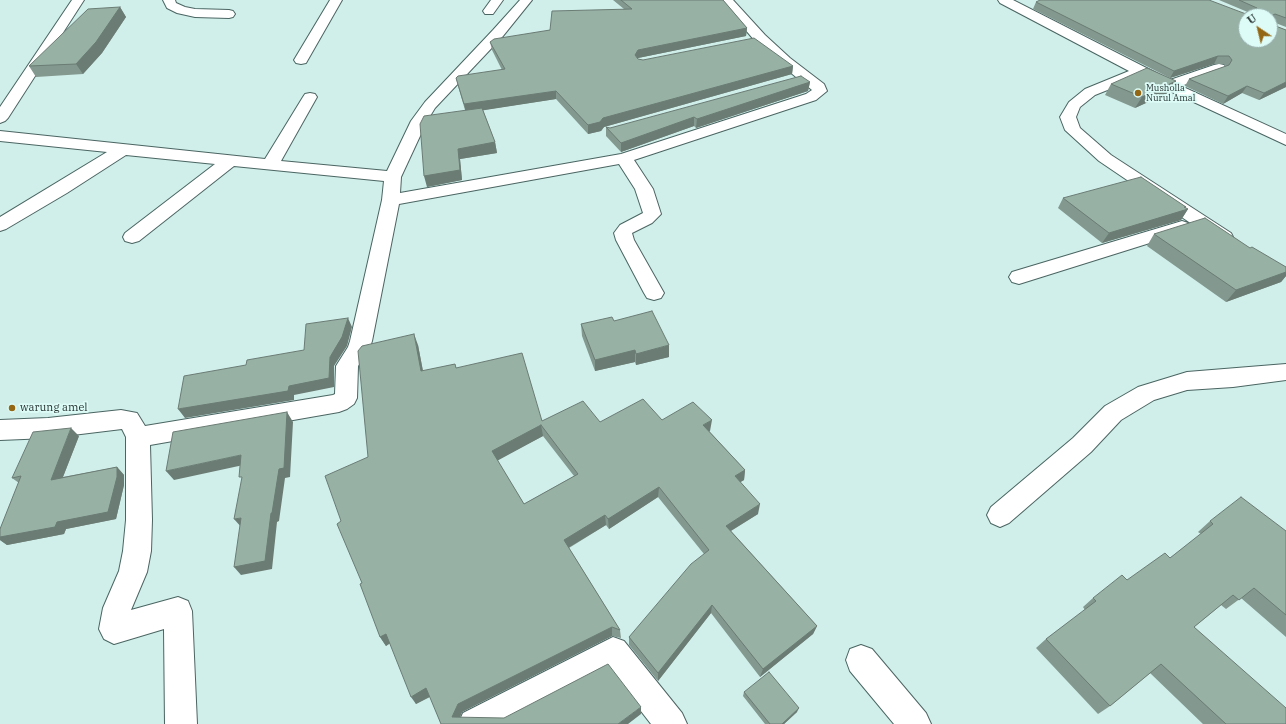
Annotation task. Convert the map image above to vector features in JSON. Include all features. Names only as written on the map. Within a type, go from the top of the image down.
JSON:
[{"type":"street","points":[[0,118],[78,0]]},
{"type":"street","points":[[169,0],[172,5],[181,10],[195,13],[229,14]]},
{"type":"street","points":[[301,60],[336,0]]},
{"type":"street","points":[[489,11],[497,0]]},
{"type":"street","points":[[138,437],[339,403],[344,400],[346,396],[347,366],[350,359],[358,350],[361,341],[391,200],[394,177],[419,121],[426,110],[498,33],[526,0]]},
{"type":"street","points":[[391,200],[624,158],[811,97],[820,91],[819,87],[760,38],[726,0]]},
{"type":"street","points":[[1004,0],[1142,72],[1286,140]]},
{"type":"street","points":[[744,42],[760,38]]},
{"type":"street","points":[[1169,85],[1219,68]]},
{"type":"street","points":[[1142,72],[1090,92],[1074,105],[1068,116],[1073,130],[1105,158],[1200,222],[1240,246]]},
{"type":"street","points":[[790,81],[805,76]]},
{"type":"street","points":[[270,165],[310,97]]},
{"type":"street","points":[[0,136],[122,150],[394,177]]},
{"type":"street","points":[[0,225],[56,193],[122,150]]},
{"type":"street","points":[[624,158],[644,189],[652,214],[623,232],[625,240],[654,293]]},
{"type":"street","points":[[132,237],[230,161]]},
{"type":"street","points":[[1019,277],[1200,222]]},
{"type":"street","points":[[1000,515],[1082,445],[1113,414],[1146,393],[1187,381],[1286,372]]},
{"type":"street","points":[[0,430],[48,428],[120,419],[129,420],[132,423],[138,437],[139,520],[137,551],[133,572],[117,608],[114,630],[178,612],[181,724]]},
{"type":"street","points":[[474,724],[613,652],[671,724]]},
{"type":"street","points":[[861,660],[915,724]]},
{"type":"building","points":[[621,0],[723,0],[747,28],[638,50],[635,55],[638,59],[643,60],[754,38],[793,66],[603,118],[600,122],[588,125],[556,91],[464,104],[456,78],[458,76],[505,69],[490,42],[494,39],[550,30],[552,11],[632,9]]},
{"type":"building","points":[[1040,0],[1209,0],[1238,11],[1238,48],[1278,48],[1278,27],[1286,30],[1286,82],[1264,93],[1247,86],[1228,96],[1189,79],[1229,65],[1232,60],[1229,56],[1218,56],[1174,71],[1036,2]]},
{"type":"building","points":[[1239,0],[1286,0],[1286,18],[1278,15],[1278,8],[1257,8]]},
{"type":"building","points":[[120,7],[96,42],[76,64],[29,66],[88,9]]},
{"type":"building","points":[[1147,68],[1176,81],[1142,97],[1111,84]]},
{"type":"building","points":[[801,76],[810,82],[697,119],[694,117],[621,143],[606,127],[610,128]]},
{"type":"building","points":[[482,108],[495,142],[458,149],[460,170],[424,176],[420,124],[424,116]]},
{"type":"building","points":[[1141,177],[1188,209],[1109,233],[1063,198]]},
{"type":"building","points":[[1205,218],[1250,248],[1252,247],[1286,267],[1286,272],[1236,290],[1154,234]]},
{"type":"building","points":[[652,311],[669,345],[636,354],[635,350],[595,360],[581,324],[612,317],[614,321]]},
{"type":"building","points":[[348,318],[342,337],[330,357],[329,378],[289,386],[288,391],[178,409],[184,376],[246,365],[247,360],[304,350],[306,324]]},
{"type":"building","points":[[414,334],[421,371],[455,364],[456,368],[522,353],[542,421],[583,401],[600,422],[643,399],[662,420],[693,402],[712,420],[703,425],[745,470],[735,476],[760,504],[726,526],[817,626],[763,669],[712,605],[658,673],[629,637],[691,564],[709,550],[659,487],[608,519],[605,515],[564,540],[620,630],[612,627],[458,704],[452,717],[504,718],[608,664],[641,707],[618,724],[441,724],[426,688],[411,697],[386,634],[380,637],[360,584],[362,583],[337,524],[341,521],[325,476],[368,457],[358,351],[362,346]],"holes":[[[541,425],[578,474],[524,504],[492,451]]]},
{"type":"building","points":[[287,412],[284,468],[279,469],[271,513],[265,561],[234,567],[241,518],[234,519],[242,477],[239,477],[241,455],[166,471],[173,432]]},
{"type":"building","points":[[71,428],[51,480],[117,467],[117,477],[108,512],[57,522],[55,527],[0,537],[0,529],[21,476],[12,478],[33,432]]},
{"type":"building","points":[[1241,497],[1286,531],[1286,615],[1254,588],[1239,600],[1233,595],[1194,627],[1286,708],[1286,724],[1226,724],[1161,664],[1110,706],[1046,639],[1096,601],[1093,598],[1122,575],[1127,580],[1165,553],[1170,558],[1213,524],[1210,521]]},
{"type":"building","points":[[769,672],[799,708],[782,724],[770,724],[744,692]]},
{"type":"place","name":"Musholla Nurul Amal","points":[[1138,93]]},
{"type":"place","name":"warung amel","points":[[12,408]]}]
